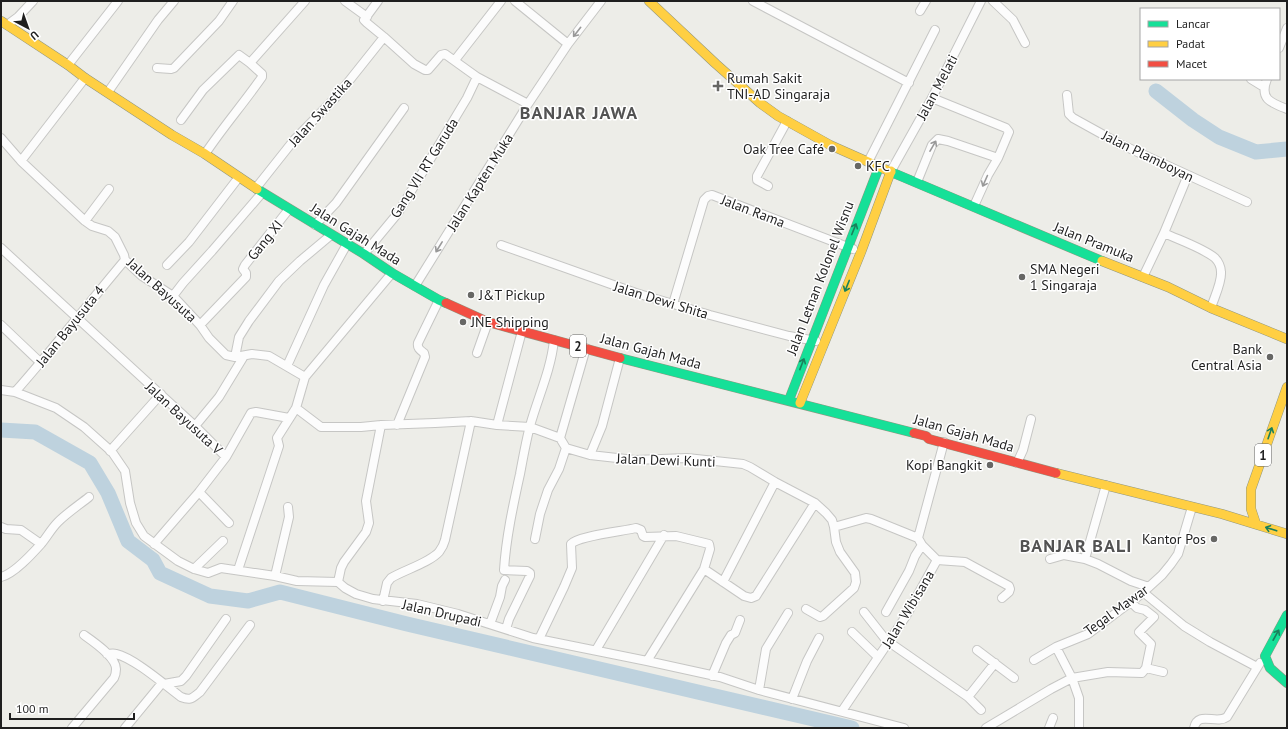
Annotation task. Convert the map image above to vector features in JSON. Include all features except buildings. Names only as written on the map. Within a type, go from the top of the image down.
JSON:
[{"type":"main road","name":"Jalan Pramuka","points":[[649,1],[710,59],[760,103],[787,121],[830,145],[974,206],[1010,223],[1143,277],[1211,308],[1287,339]]},
{"type":"main road","name":"Jalan Gajah Mada","points":[[4,23],[68,65],[85,78],[172,135],[205,154],[259,191],[364,254],[392,273],[439,300],[488,322],[620,358],[789,400],[1017,463],[1222,514]]},
{"type":"main road","name":"Jalan Letnan Kolonel Wisnu","points":[[789,400],[879,167]]},
{"type":"main road","name":"Jalan Letnan Kolonel Wisnu","points":[[800,403],[861,252],[891,171]]},
{"type":"main road","name":"1","points":[[1256,524],[1251,509],[1251,489],[1283,410],[1287,387]]},
{"type":"main road","points":[[1242,503],[1251,489]]},
{"type":"main road","points":[[1222,514],[1234,510]]},
{"type":"main road","name":"2","points":[[1222,514],[1256,524]]},
{"type":"main road","points":[[1256,524],[1287,534]]},
{"type":"main road","points":[[1287,615],[1265,656],[1266,664],[1269,668],[1287,682]]},
{"type":"street","points":[[4,23],[18,16],[32,1]]},
{"type":"street","points":[[68,65],[118,1]]},
{"type":"street","points":[[108,92],[158,20],[174,1]]},
{"type":"street","points":[[157,68],[174,68],[219,21],[233,1]]},
{"type":"street","points":[[250,63],[305,1]]},
{"type":"street","points":[[345,1],[365,18],[367,24],[414,64],[428,70],[441,55],[444,54],[455,60],[477,77],[528,104]]},
{"type":"street","points":[[365,18],[378,1]]},
{"type":"street","points":[[455,60],[501,1]]},
{"type":"street","points":[[515,1],[568,44]]},
{"type":"street","name":"Jalan Kapten Muka","points":[[415,286],[528,104],[568,44],[601,1]]},
{"type":"street","points":[[753,1],[909,83]]},
{"type":"street","points":[[920,11],[926,1]]},
{"type":"street","name":"Jalan Melati","points":[[891,171],[932,98],[981,1]]},
{"type":"street","points":[[993,1],[1013,20],[1026,43]]},
{"type":"street","points":[[1280,46],[1287,28]]},
{"type":"street","points":[[868,162],[935,30]]},
{"type":"street","name":"Jalan Swastika","points":[[173,296],[212,251],[259,191],[294,140],[337,96],[384,37]]},
{"type":"street","points":[[181,120],[204,90],[237,57],[240,56],[262,74],[262,77],[224,126],[205,154]]},
{"type":"street","name":"Gang VII RT Garuda","points":[[364,254],[398,213],[467,98],[477,77]]},
{"type":"street","points":[[21,161],[85,78]]},
{"type":"street","points":[[1254,80],[1265,83],[1265,94],[1268,100],[1287,109]]},
{"type":"street","name":"Jalan Plamboyan","points":[[1067,95],[1069,114],[1073,118],[1120,144],[1247,202]]},
{"type":"street","points":[[932,98],[1008,130],[1009,132],[974,206]]},
{"type":"street","points":[[315,225],[336,203],[404,108]]},
{"type":"street","points":[[768,186],[757,180],[757,176],[787,121]]},
{"type":"street","name":"Jalan Bayusuta","points":[[1,138],[21,161],[85,221],[92,226],[108,231],[115,237],[125,260],[142,276],[173,296],[200,325],[216,346],[226,354],[240,356],[252,354],[269,356],[305,377]]},
{"type":"street","points":[[917,182],[932,145],[938,139],[998,158]]},
{"type":"street","points":[[1143,277],[1164,233],[1188,175]]},
{"type":"street","points":[[167,265],[189,242],[240,177]]},
{"type":"street","points":[[85,221],[110,189]]},
{"type":"street","name":"Jalan Rama","points":[[673,304],[704,200],[708,196],[712,195],[861,252]]},
{"type":"street","name":"Gang XI","points":[[200,325],[246,277],[246,273],[243,269],[245,265],[289,209]]},
{"type":"street","points":[[1164,233],[1215,258],[1219,264],[1221,276],[1211,308]]},
{"type":"street","points":[[195,426],[219,397],[240,356],[239,337],[249,321],[279,281],[331,235]]},
{"type":"street","points":[[287,366],[324,285],[347,244]]},
{"type":"street","name":"Jalan Dewi Shita","points":[[501,245],[615,286],[673,304],[789,336],[824,343]]},
{"type":"street","name":"Jalan Bayusuta V","points":[[1,248],[195,426],[226,457],[199,492],[154,544]]},
{"type":"street","name":"Jalan Bayusuta 4","points":[[14,392],[41,363],[76,318],[125,260]]},
{"type":"street","points":[[238,570],[279,446],[277,438],[296,408],[305,377],[392,273]]},
{"type":"street","points":[[397,425],[425,357],[424,352],[419,349],[418,343],[439,300]]},
{"type":"street","points":[[477,352],[488,322]]},
{"type":"street","points":[[1,325],[41,363]]},
{"type":"street","points":[[497,425],[522,331]]},
{"type":"street","points":[[506,629],[530,573],[527,571],[504,570],[511,514],[530,427],[553,355],[554,340]]},
{"type":"street","points":[[560,438],[586,348]]},
{"type":"street","points":[[590,455],[602,426],[620,358]]},
{"type":"street","points":[[1,390],[14,392],[56,408],[84,427],[110,451],[125,471],[130,503],[136,523],[144,536],[178,561],[194,569],[208,573],[221,568],[275,576],[297,581],[338,582],[344,562],[366,532],[369,523],[366,500],[381,425]]},
{"type":"street","points":[[110,451],[160,394]]},
{"type":"street","points":[[296,408],[321,426],[361,427],[471,421],[497,425],[530,427],[560,438],[566,448],[559,469],[548,490],[540,514],[535,539]]},
{"type":"street","points":[[226,457],[251,413],[256,412],[289,418]]},
{"type":"street","points":[[1017,463],[1023,450],[1031,420]]},
{"type":"street","points":[[383,601],[387,583],[391,578],[430,559],[439,552],[443,546],[471,421]]},
{"type":"street","points":[[886,612],[909,572],[915,556],[944,442]]},
{"type":"street","name":"Jalan Dewi Kunti","points":[[566,448],[590,455],[635,460],[687,458],[743,464],[815,503],[832,520],[834,527]]},
{"type":"street","points":[[723,582],[775,482]]},
{"type":"street","points":[[1085,559],[1106,485]]},
{"type":"street","points":[[199,492],[229,522]]},
{"type":"street","points":[[1,577],[10,573],[25,560],[41,544],[47,534],[57,523],[89,497]]},
{"type":"street","points":[[704,568],[748,598],[756,596],[815,503]]},
{"type":"street","points":[[275,576],[289,517],[288,507]]},
{"type":"street","name":"Tegal Mawar","points":[[1034,660],[1056,647],[1088,634],[1146,589],[1171,564],[1178,554],[1192,507]]},
{"type":"street","points":[[806,609],[822,617],[855,586],[855,573],[840,552],[836,542],[834,527],[866,518],[920,541]]},
{"type":"street","points":[[1,526],[6,529],[21,530],[41,544]]},
{"type":"street","points":[[539,639],[572,568],[572,544],[574,542],[585,538],[636,528],[641,530],[643,536],[645,537],[664,535],[676,536],[709,544],[710,548],[704,568],[647,661]]},
{"type":"street","points":[[596,650],[639,580],[664,535]]},
{"type":"street","points":[[194,569],[223,541]]},
{"type":"street","name":"Jalan Wibisana","points":[[842,711],[878,657],[890,642],[937,560],[920,541]]},
{"type":"street","points":[[1050,560],[1064,555],[1085,559],[1131,581],[1146,589],[1184,626],[1210,642],[1257,667]]},
{"type":"street","points":[[937,560],[965,562],[1009,586],[1009,592],[1002,598]]},
{"type":"street","points":[[1,582],[22,568],[27,567]]},
{"type":"street","points":[[490,624],[505,580]]},
{"type":"street","name":"Jalan Drupadi","points":[[338,582],[356,594],[383,601],[417,604],[458,614],[539,639],[712,676],[758,690],[842,711]]},
{"type":"street","points":[[986,728],[1072,678],[1108,672],[1142,673],[1146,668],[1151,644],[1139,632],[1154,617],[1145,610],[1137,608],[1131,602]]},
{"type":"street","points":[[864,612],[881,636],[968,697],[981,710]]},
{"type":"street","points":[[758,690],[766,649],[788,613]]},
{"type":"street","points":[[125,728],[163,683],[180,681],[186,676],[226,619]]},
{"type":"street","points":[[712,676],[726,643],[731,635],[735,633],[740,620]]},
{"type":"street","points":[[107,654],[113,653],[122,656],[142,668],[181,697],[187,699],[192,698],[200,692],[250,625]]},
{"type":"street","points":[[852,632],[878,657]]},
{"type":"street","points":[[72,728],[114,678],[116,670],[114,661],[84,635]]},
{"type":"street","points":[[792,699],[807,662],[819,638]]},
{"type":"street","points":[[1056,647],[1072,678],[1079,698],[1079,728]]},
{"type":"street","points":[[977,650],[1014,678]]},
{"type":"street","points":[[1194,728],[1198,720],[1201,718],[1222,720],[1227,717],[1265,656]]},
{"type":"street","points":[[968,697],[995,664]]},
{"type":"street","points":[[1146,668],[1163,672]]},
{"type":"street","points":[[842,711],[904,728]]},
{"type":"street","points":[[1049,728],[1052,718]]},
{"type":"waterway","points":[[1156,91],[1193,120],[1219,137],[1256,152],[1287,149]]},
{"type":"waterway","points":[[1,430],[35,432],[90,463],[108,493],[128,541],[153,560],[160,573],[210,596],[248,601],[280,592],[407,624],[852,728]]},
{"type":"traffic: fast","points":[[789,400],[879,167]]},
{"type":"traffic: fast","points":[[891,172],[1102,261]]},
{"type":"traffic: fast","points":[[257,189],[364,254],[392,273],[446,303]]},
{"type":"traffic: fast","points":[[620,358],[914,433]]},
{"type":"traffic: fast","points":[[1287,615],[1265,656],[1270,668],[1287,683]]},
{"type":"traffic: slow","points":[[649,1],[716,64],[760,103],[778,116],[830,145],[891,172]]},
{"type":"traffic: slow","points":[[1,21],[68,65],[85,78],[172,135],[205,154],[257,189]]},
{"type":"traffic: slow","points":[[800,403],[861,252],[891,171]]},
{"type":"traffic: slow","points":[[1102,261],[1168,287],[1211,308],[1287,339]]},
{"type":"traffic: slow","points":[[1256,524],[1251,509],[1251,489],[1287,387]]},
{"type":"traffic: slow","points":[[1056,473],[1222,514],[1287,534]]},
{"type":"traffic: jam","points":[[446,303],[488,322],[620,358]]},
{"type":"traffic: jam","points":[[914,433],[926,436],[929,439],[1056,473]]},
{"type":"place","name":"Rumah Sakit TNI-AD Singaraja","points":[[718,86]]},
{"type":"place","name":"Oak Tree Café","points":[[832,149]]},
{"type":"place","name":"KFC","points":[[858,166]]},
{"type":"place","name":"SMA Negeri 1 Singaraja","points":[[1022,277]]},
{"type":"place","name":"J&T Pickup","points":[[471,295]]},
{"type":"place","name":"JNE Shipping","points":[[463,322]]},
{"type":"place","name":"Bank Central Asia","points":[[1270,357]]},
{"type":"place","name":"Kopi Bangkit","points":[[990,465]]},
{"type":"place","name":"Kantor Pos","points":[[1214,539]]},
{"type":"district","name":"BANJAR JAWA","points":[[579,112]]},
{"type":"district","name":"BANJAR BALI","points":[[1076,545]]}]
